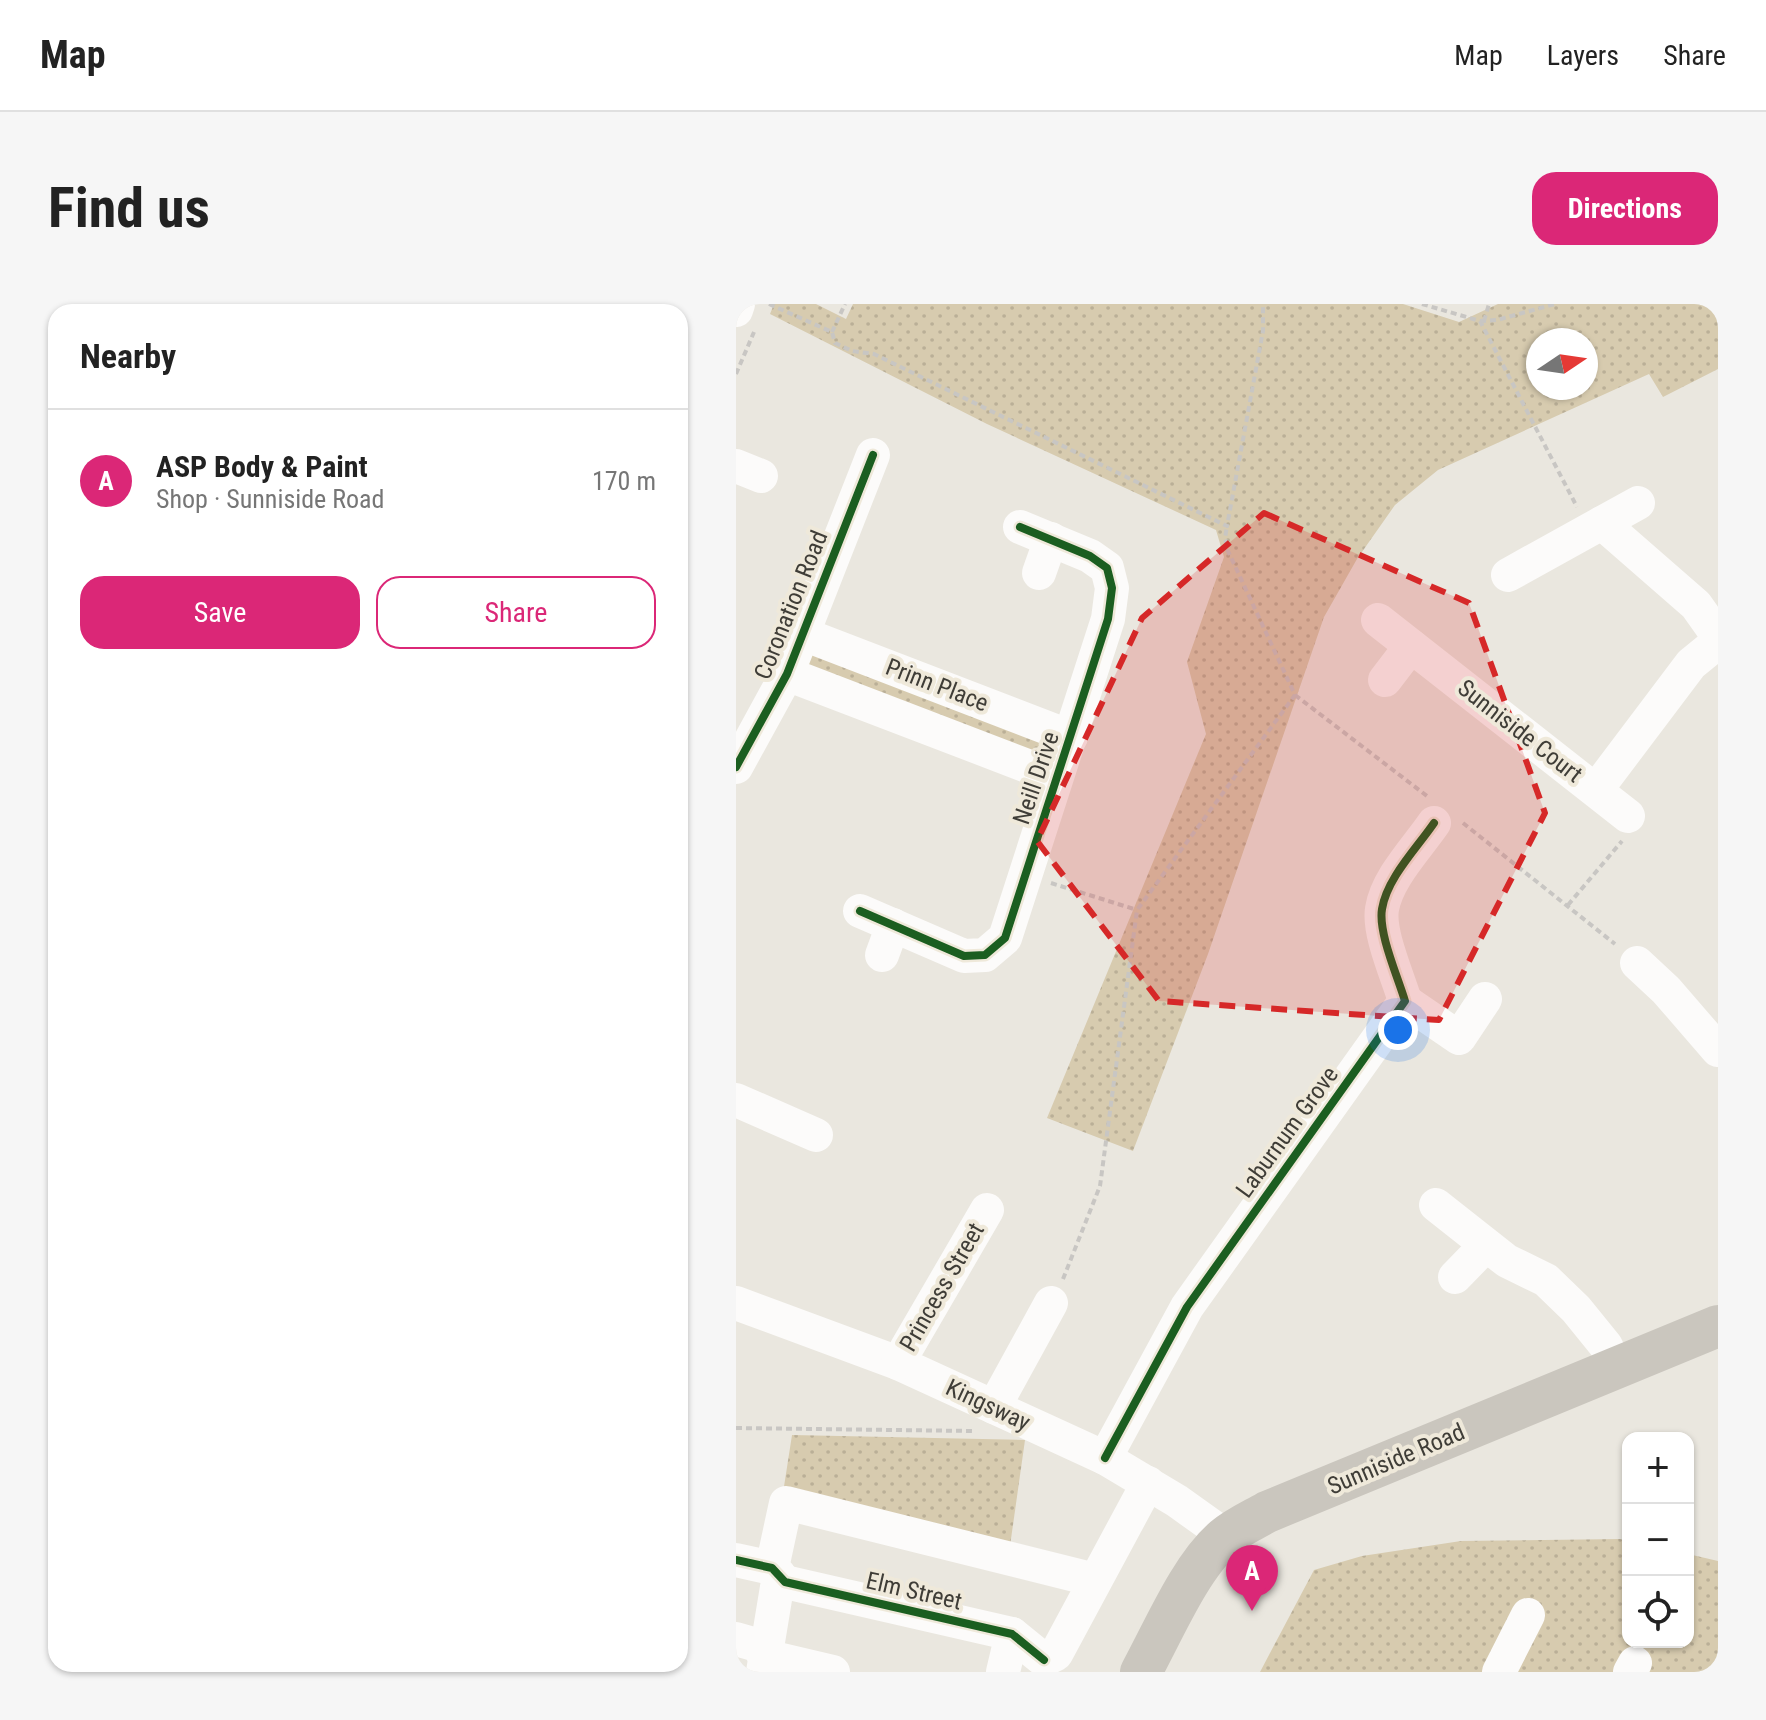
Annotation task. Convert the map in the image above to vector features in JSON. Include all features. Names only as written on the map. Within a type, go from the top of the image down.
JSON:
[{"type":"main road","name":"Sunniside Road","points":[[1141,1672],[1202,1562],[1226,1536],[1267,1512],[1718,1326]]},
{"type":"street","name":"Coronation Road","points":[[736,767],[787,674],[874,455]]},
{"type":"street","points":[[1508,575],[1638,503]]},
{"type":"street","points":[[1596,526],[1696,605],[1718,639],[1691,664],[1596,790]]},
{"type":"street","name":"Neill Drive","points":[[860,911],[887,940],[964,956],[985,955],[1005,938],[1108,619],[1112,588],[1107,568],[1090,556],[1036,533],[1039,573]]},
{"type":"street","name":"Sunniside Court","points":[[1378,620],[1628,816]]},
{"type":"street","name":"Prinn Place","points":[[803,634],[1071,737]]},
{"type":"street","points":[[1385,680],[1411,646]]},
{"type":"street","name":"Prinn Place","points":[[787,674],[1056,777]]},
{"type":"street","points":[[1441,814],[1391,885],[1382,910],[1383,928],[1405,1001],[1459,1038],[1485,999]]},
{"type":"street","points":[[1637,963],[1706,1017],[1718,1050]]},
{"type":"street","name":"Laburnum Grove","points":[[1105,1458],[1187,1307],[1405,1001]]},
{"type":"street","points":[[736,1100],[816,1135]]},
{"type":"street","points":[[1436,1205],[1507,1261],[1546,1280],[1576,1309],[1606,1346],[1616,1367]]},
{"type":"street","name":"Princess Street","points":[[898,1363],[987,1210]]},
{"type":"street","points":[[1455,1277],[1486,1245]]},
{"type":"street","name":"Kingsway","points":[[736,1303],[898,1363],[1105,1458],[1226,1536]]},
{"type":"street","points":[[997,1409],[1051,1303]]},
{"type":"street","points":[[1054,1666],[1056,1654],[1148,1483]]},
{"type":"street","points":[[764,1664],[786,1503],[1095,1580]]},
{"type":"street","name":"Elm Street","points":[[736,1560],[776,1571],[785,1582],[1012,1634],[1054,1666]]},
{"type":"street","points":[[1499,1672],[1528,1615]]},
{"type":"street","points":[[1003,1672],[1012,1634]]},
{"type":"street","points":[[736,1639],[757,1645],[764,1664]]},
{"type":"street","points":[[764,1664],[833,1672]]},
{"type":"path","points":[[769,304],[832,332]]},
{"type":"path","points":[[845,304],[832,332],[835,343],[852,351],[874,354],[1227,526]]},
{"type":"path","points":[[1263,304],[1263,331],[1225,538],[1228,551],[1295,695],[1441,814],[1568,905],[1637,963]]},
{"type":"path","points":[[1422,304],[1482,321],[1555,304]]},
{"type":"path","points":[[1482,321],[1489,304]]},
{"type":"path","points":[[736,374],[743,315]]},
{"type":"path","points":[[1482,321],[1596,526]]},
{"type":"path","points":[[1051,1303],[1100,1186],[1137,910],[1295,695]]},
{"type":"path","points":[[1568,905],[1637,823],[1628,816]]},
{"type":"path","points":[[1025,875],[1137,910]]},
{"type":"path","points":[[736,1428],[987,1431],[997,1409]]},
{"type":"highlighted area","points":[[1264,513],[1469,603],[1545,813],[1439,1020],[1159,1001],[1037,841],[1142,618]]},
{"type":"shaded area","points":[[774,304],[816,304],[846,319],[853,304],[1403,304],[1459,322],[1498,304],[1718,304],[1718,369],[1663,397],[1649,374],[1598,397],[1598,328],[1526,328],[1526,400],[1592,400],[1438,470],[1395,505],[1357,559],[1324,617],[1208,954],[1133,1151],[1047,1118],[1206,734],[1187,662],[1224,557],[1216,530],[987,424],[770,314]]},
{"type":"shaded area","points":[[813,652],[1053,742],[1053,760],[809,668],[809,656]]},
{"type":"shaded area","points":[[792,1435],[1025,1440],[1010,1546],[783,1493]]},
{"type":"shaded area","points":[[1622,1540],[1622,1648],[1694,1648],[1694,1555],[1718,1561],[1718,1672],[1260,1672],[1314,1570],[1362,1556],[1461,1541]]},
{"type":"cycle path","points":[[736,767],[787,674],[873,455]]},
{"type":"cycle path","points":[[860,911],[964,956],[985,955],[1005,938],[1108,619],[1112,588],[1107,568],[1090,556],[1020,527]]},
{"type":"cycle path","points":[[1105,1458],[1187,1307],[1405,1001],[1386,942],[1382,909],[1396,875],[1434,823]]},
{"type":"cycle path","points":[[736,1560],[772,1568],[785,1582],[1012,1634],[1044,1660]]},
{"type":"place","name":"ASP Body & Paint","points":[[1252,1611]]}]
